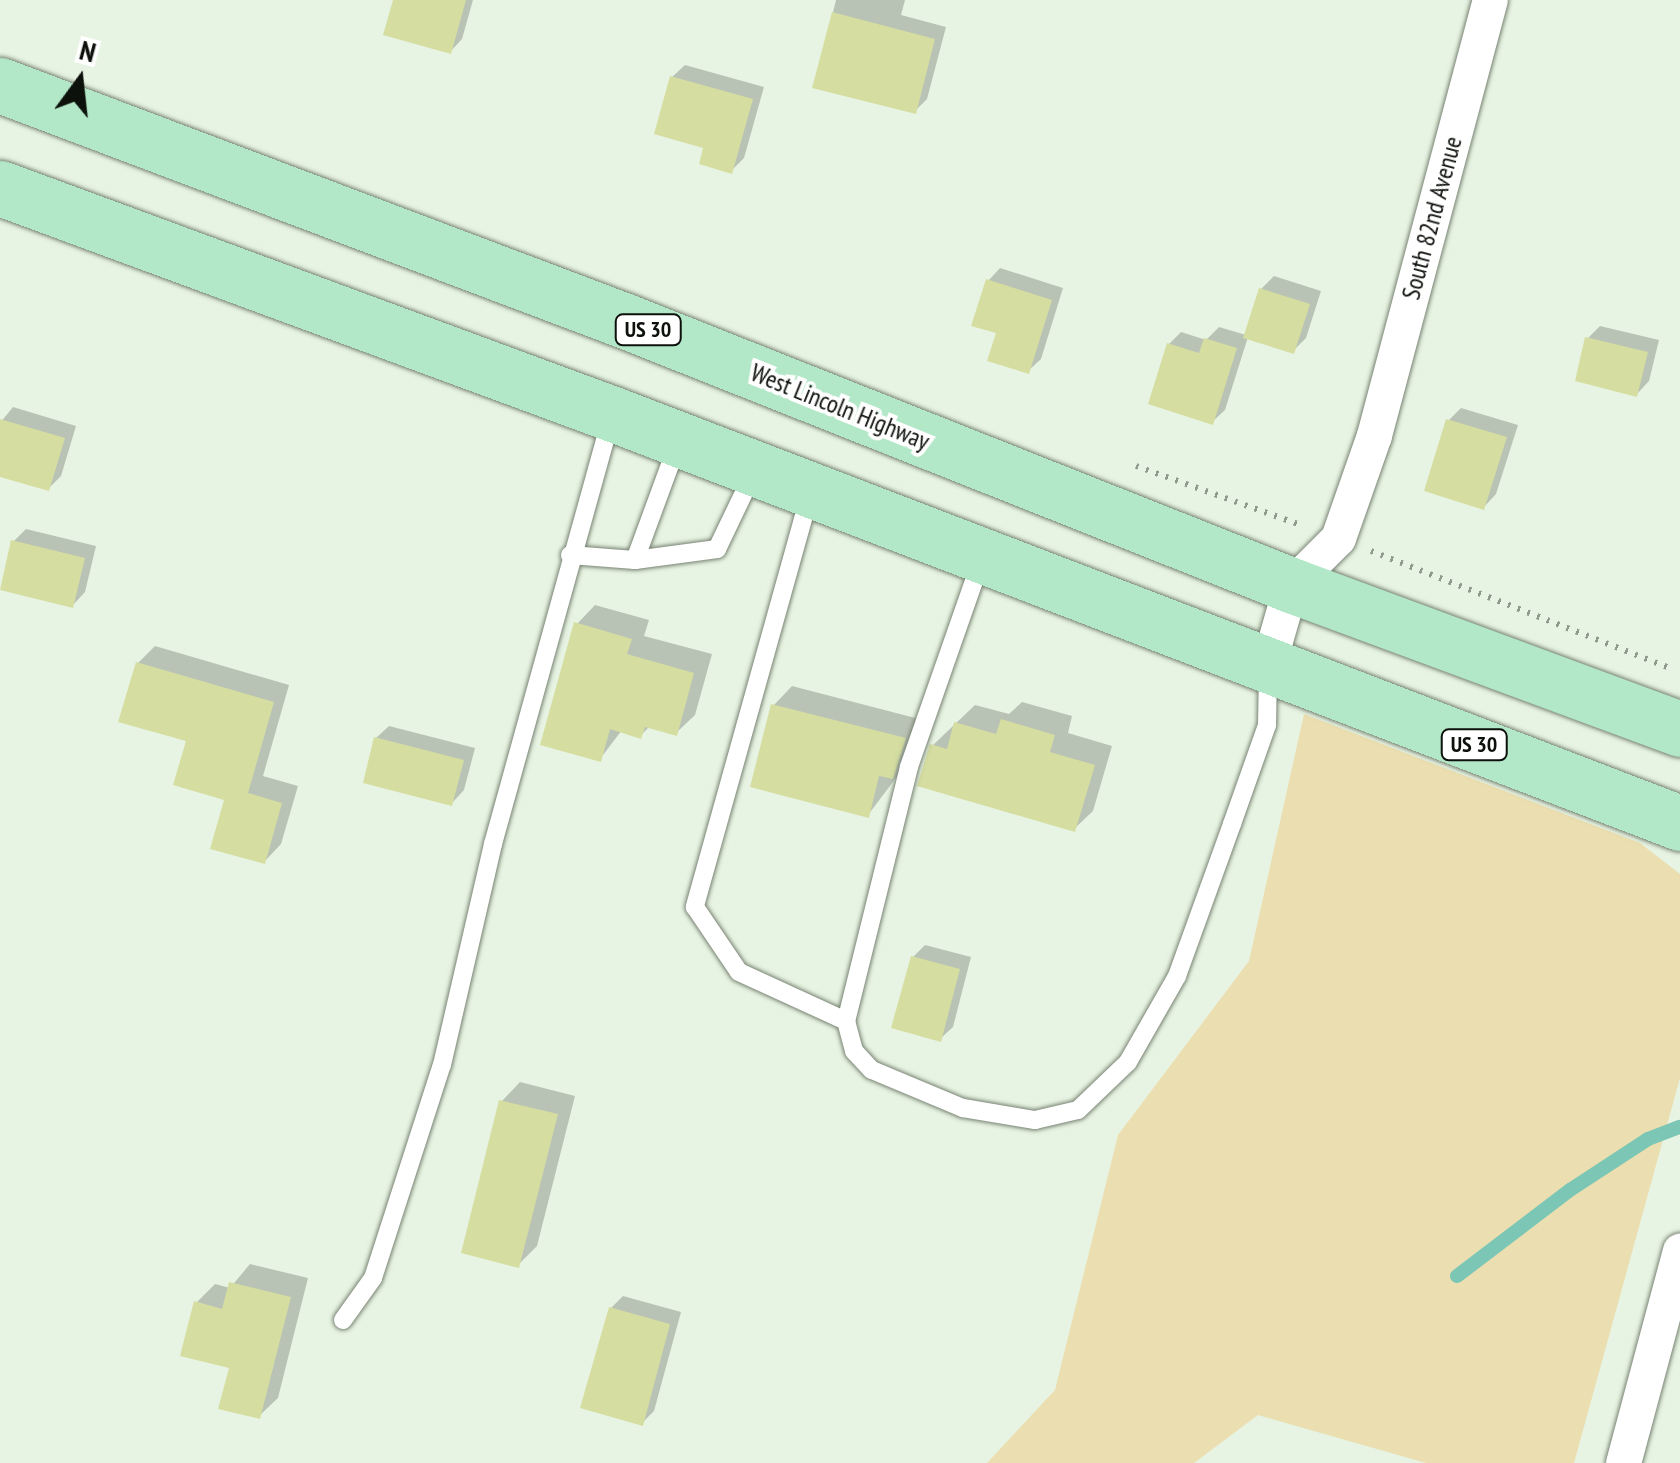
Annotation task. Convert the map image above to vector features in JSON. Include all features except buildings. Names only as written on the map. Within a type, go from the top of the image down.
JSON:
[{"type":"main road","name":"West Lincoln Highway","points":[[0,85],[623,320],[1291,586],[1680,728]]},
{"type":"main road","name":"US 30","points":[[0,188],[756,468],[1680,823]]},
{"type":"street","name":"South 82nd Avenue","points":[[1291,586],[1338,538],[1374,436],[1490,0]]},
{"type":"street","points":[[1268,666],[1291,586]]},
{"type":"street","points":[[1623,1463],[1680,1251]]},
{"type":"lane","points":[[343,1320],[373,1278],[442,1065],[570,555],[613,414]]},
{"type":"lane","points":[[636,560],[680,440]]},
{"type":"lane","points":[[570,555],[636,560],[717,549],[756,468]]},
{"type":"lane","points":[[811,490],[695,907],[739,972],[846,1021]]},
{"type":"lane","points":[[983,556],[909,766],[846,1021],[854,1051],[872,1070],[964,1108],[1035,1120],[1078,1110],[1128,1062],[1176,976],[1267,725],[1268,666]]},
{"type":"shaded area","points":[[1304,714],[1640,843],[1680,874],[1680,1078],[1574,1463],[1426,1463],[1258,1415],[1194,1463],[987,1463],[1055,1390],[1118,1135],[1249,961]]},
{"type":"waterway","points":[[1457,1276],[1570,1190],[1648,1139],[1680,1127]]}]
